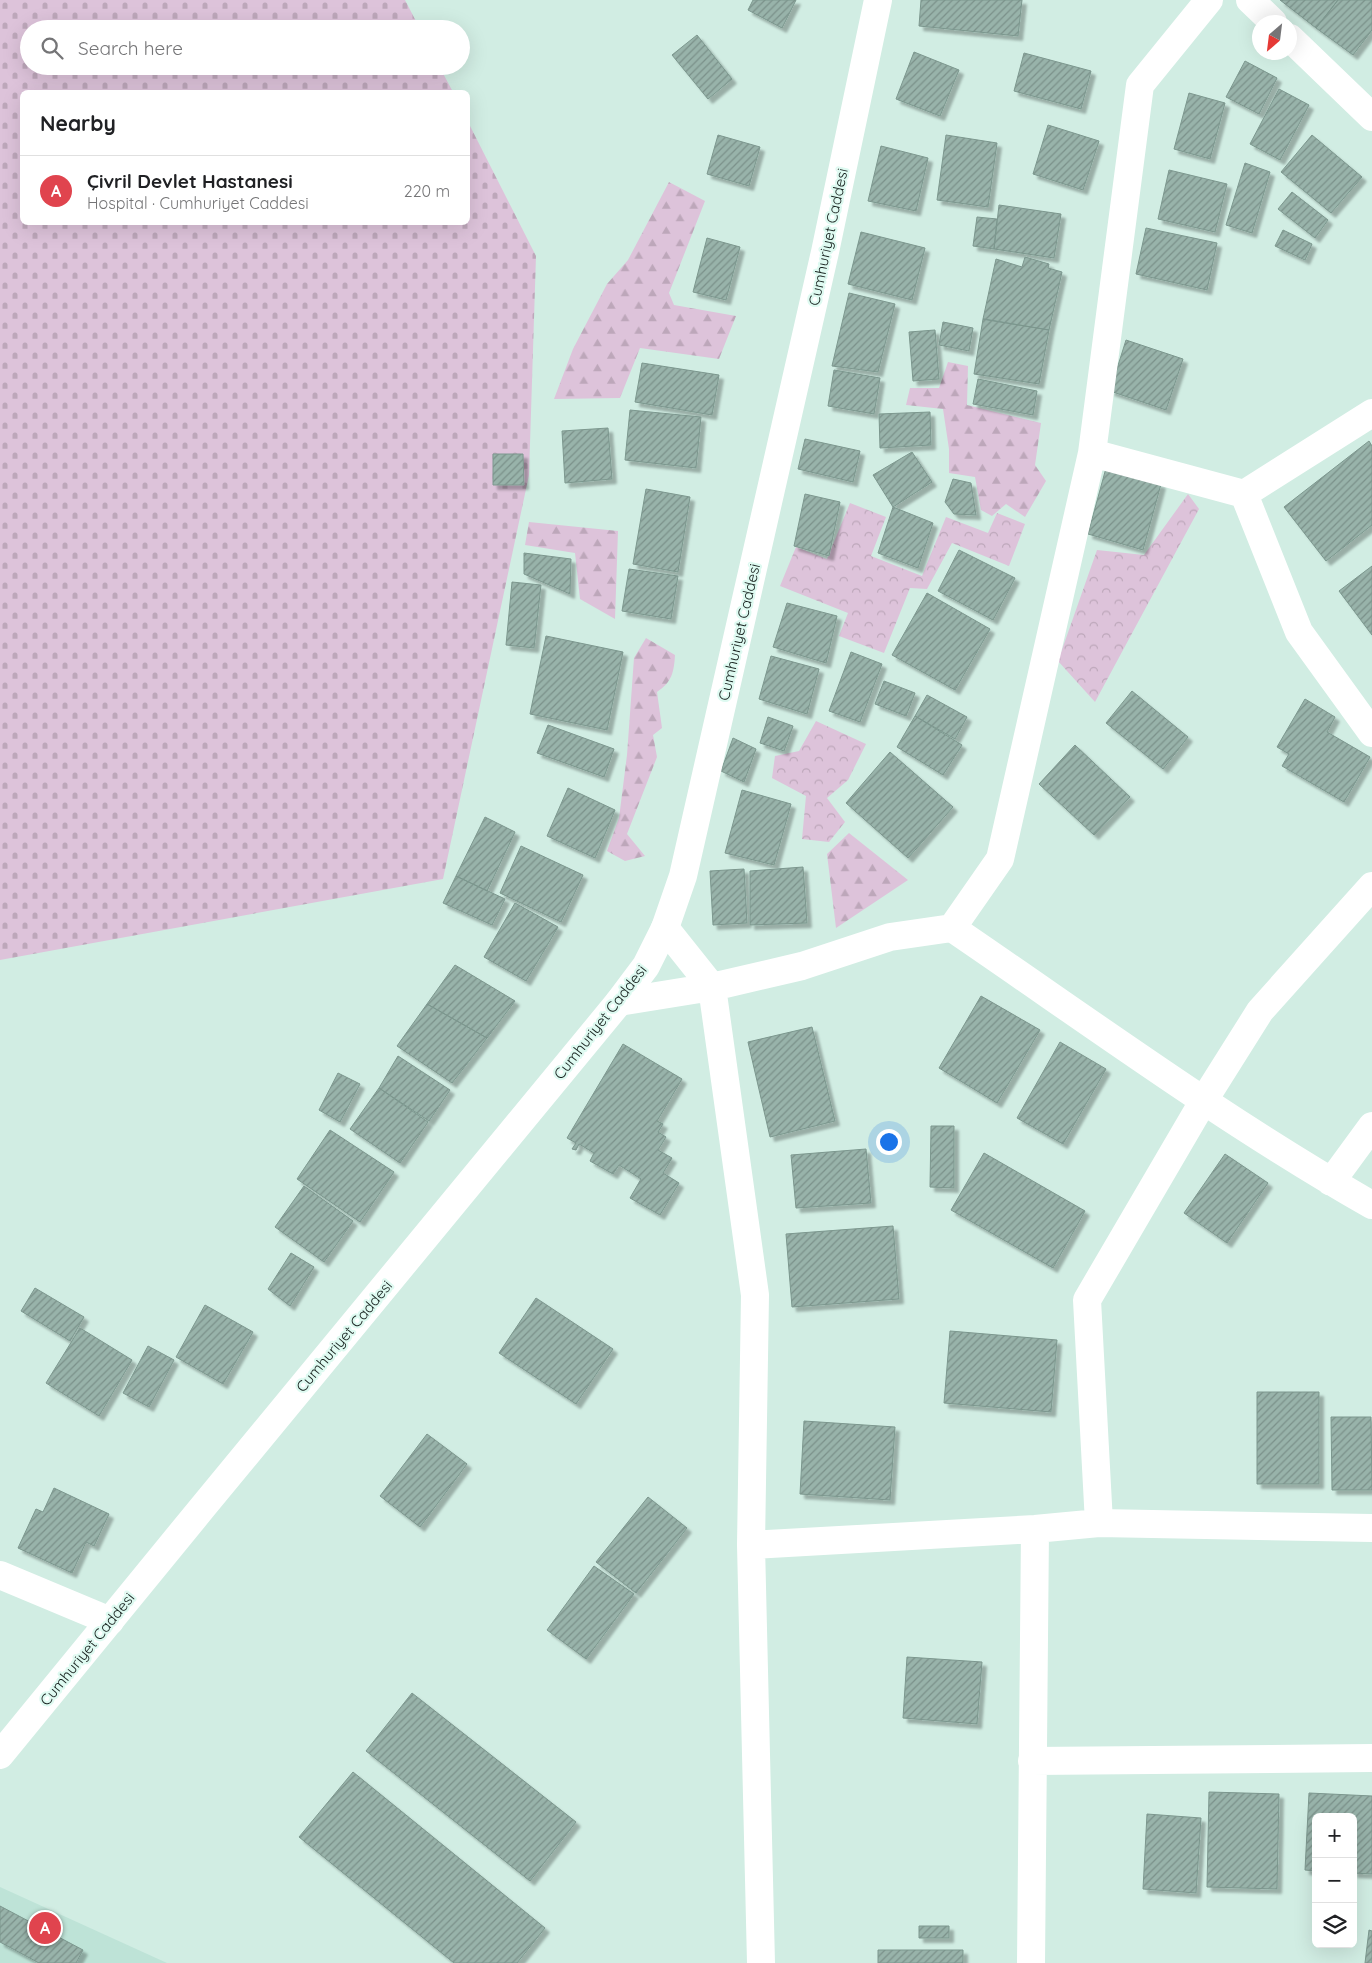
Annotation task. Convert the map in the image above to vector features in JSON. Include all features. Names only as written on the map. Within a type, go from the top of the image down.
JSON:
[{"type":"street","name":"Cumhuriyet Caddesi","points":[[0,1755],[619,1002],[646,966],[666,928],[683,876],[826,252],[878,0]]},
{"type":"street","points":[[952,928],[1000,859],[1092,453],[1140,85],[1209,0]]},
{"type":"street","points":[[1250,0],[1266,15]]},
{"type":"street","points":[[1297,45],[1372,117]]},
{"type":"street","points":[[1092,453],[1244,494],[1372,413]]},
{"type":"street","points":[[1244,494],[1299,632],[1372,733]]},
{"type":"street","points":[[1099,1523],[1087,1300],[1204,1100],[1260,1011],[1372,886]]},
{"type":"street","points":[[666,928],[712,987],[755,1295],[751,1545],[761,1963]]},
{"type":"street","points":[[619,1002],[712,987],[802,966],[890,936],[952,928],[1204,1100],[1331,1182],[1372,1205]]},
{"type":"street","points":[[1331,1182],[1372,1126]]},
{"type":"street","points":[[751,1545],[1035,1529],[1099,1523],[1372,1528]]},
{"type":"street","points":[[1031,1963],[1035,1529]]},
{"type":"street","points":[[0,1575],[110,1621]]},
{"type":"street","points":[[1032,1761],[1372,1758]]},
{"type":"shaded area","points":[[0,1887],[167,1963],[0,1963]]},
{"type":"green space","points":[[0,0],[405,0],[415,20],[20,20],[20,75],[444,75],[452,90],[20,90],[20,225],[470,225],[470,126],[536,256],[529,475],[443,879],[0,960]]},
{"type":"green space","points":[[669,182],[705,201],[669,293],[674,305],[736,316],[719,359],[640,348],[620,398],[554,399],[573,349],[607,284],[628,260]]},
{"type":"green space","points":[[948,362],[968,366],[967,405],[1041,423],[1035,465],[1046,481],[1025,517],[1006,504],[992,516],[981,510],[975,477],[949,473],[949,449],[943,409],[906,405],[910,388],[939,388]]},
{"type":"green space","points":[[1188,494],[1199,509],[1095,702],[1058,661],[1097,550],[1144,555]]},
{"type":"green space","points":[[850,503],[886,517],[871,556],[922,576],[946,517],[988,533],[997,513],[1025,524],[1009,566],[952,543],[927,589],[910,588],[884,653],[839,636],[848,613],[780,586],[796,547],[827,559]]},
{"type":"green space","points":[[529,522],[618,531],[615,619],[580,599],[575,553],[525,545]]},
{"type":"green space","points":[[646,638],[675,655],[675,661],[669,680],[657,692],[662,728],[653,735],[657,757],[627,834],[645,856],[625,861],[607,851],[619,818],[627,755],[634,658]]},
{"type":"green space","points":[[816,721],[866,744],[848,780],[827,798],[845,822],[829,842],[802,839],[806,796],[772,778],[775,756],[799,751]]},
{"type":"green space","points":[[849,833],[908,880],[836,928],[827,854]]},
{"type":"building","points":[[753,0],[796,0],[782,28],[748,10]]},
{"type":"building","points":[[921,0],[1022,0],[1018,36],[919,26]]},
{"type":"building","points":[[1280,0],[1338,0],[1316,28]]},
{"type":"building","points":[[1338,0],[1372,0],[1372,30],[1353,55],[1316,28]]},
{"type":"building","points":[[697,35],[732,79],[708,99],[672,55]]},
{"type":"building","points":[[914,52],[959,70],[940,116],[896,99]]},
{"type":"building","points":[[1024,53],[1091,71],[1081,109],[1014,91]]},
{"type":"building","points":[[1245,61],[1277,78],[1259,114],[1226,97]]},
{"type":"building","points":[[1279,89],[1309,105],[1280,160],[1250,144]]},
{"type":"building","points":[[1189,93],[1225,103],[1210,159],[1174,149]]},
{"type":"building","points":[[1048,125],[1099,141],[1083,190],[1033,174]]},
{"type":"building","points":[[718,135],[760,147],[749,186],[707,174]]},
{"type":"building","points":[[946,135],[997,143],[988,207],[937,200]]},
{"type":"building","points":[[1312,135],[1362,177],[1331,213],[1281,172]]},
{"type":"building","points":[[881,146],[928,158],[916,211],[868,201]]},
{"type":"building","points":[[1245,163],[1270,172],[1252,233],[1226,225]]},
{"type":"building","points":[[1169,170],[1227,184],[1215,232],[1158,219]]},
{"type":"building","points":[[1292,192],[1328,220],[1315,238],[1278,209]]},
{"type":"building","points":[[999,205],[1061,214],[1054,258],[994,249]]},
{"type":"building","points":[[977,217],[997,219],[994,249],[973,246]]},
{"type":"building","points":[[1146,228],[1217,243],[1207,290],[1136,274]]},
{"type":"building","points":[[1283,230],[1312,244],[1305,260],[1275,246]]},
{"type":"building","points":[[861,232],[925,248],[912,300],[848,284]]},
{"type":"building","points":[[707,238],[740,247],[726,300],[693,292]]},
{"type":"building","points":[[1025,257],[1049,264],[1048,268],[1062,272],[1049,330],[983,319],[996,259],[1022,267]]},
{"type":"building","points":[[849,293],[895,304],[878,372],[832,366]]},
{"type":"building","points":[[983,319],[1049,330],[1039,384],[974,374]]},
{"type":"building","points":[[943,322],[973,328],[969,351],[939,345]]},
{"type":"building","points":[[935,330],[939,379],[913,381],[909,332]]},
{"type":"building","points":[[1126,340],[1183,359],[1166,410],[1110,391]]},
{"type":"building","points":[[642,363],[719,375],[712,415],[635,402]]},
{"type":"building","points":[[834,370],[880,378],[874,414],[828,406]]},
{"type":"building","points":[[978,379],[1037,391],[1033,415],[973,404]]},
{"type":"building","points":[[630,410],[701,417],[696,468],[625,460]]},
{"type":"building","points":[[930,412],[931,445],[880,448],[879,414]]},
{"type":"building","points":[[608,428],[612,479],[565,483],[562,431]]},
{"type":"building","points":[[805,439],[860,451],[853,482],[798,469]]},
{"type":"building","points":[[1369,441],[1372,446],[1372,525],[1326,561],[1284,507]]},
{"type":"building","points":[[912,452],[932,482],[893,507],[873,475]]},
{"type":"building","points":[[493,454],[523,454],[524,485],[493,485]]},
{"type":"building","points":[[1106,468],[1161,484],[1143,550],[1088,534]]},
{"type":"building","points":[[953,479],[971,483],[976,515],[954,514],[945,502]]},
{"type":"building","points":[[646,489],[690,497],[678,572],[633,564]]},
{"type":"building","points":[[805,494],[840,502],[829,556],[794,546]]},
{"type":"building","points":[[893,507],[933,523],[918,568],[878,553]]},
{"type":"building","points":[[959,550],[1015,578],[993,620],[938,591]]},
{"type":"building","points":[[524,553],[571,559],[570,594],[524,574]]},
{"type":"building","points":[[1372,566],[1372,635],[1339,591]]},
{"type":"building","points":[[629,569],[678,576],[671,619],[622,611]]},
{"type":"building","points":[[512,582],[541,585],[534,648],[506,645]]},
{"type":"building","points":[[927,593],[990,629],[955,690],[892,655]]},
{"type":"building","points":[[787,603],[837,616],[826,663],[773,647]]},
{"type":"building","points":[[546,636],[623,652],[607,730],[530,714]]},
{"type":"building","points":[[851,652],[882,664],[860,722],[829,711]]},
{"type":"building","points":[[771,656],[819,669],[807,714],[759,699]]},
{"type":"building","points":[[884,681],[915,693],[906,716],[875,704]]},
{"type":"building","points":[[1132,691],[1188,737],[1163,769],[1106,723]]},
{"type":"building","points":[[927,695],[967,717],[955,739],[915,716]]},
{"type":"building","points":[[1305,699],[1335,717],[1327,732],[1370,757],[1344,802],[1282,766],[1289,754],[1277,747]]},
{"type":"building","points":[[915,716],[962,745],[943,775],[897,747]]},
{"type":"building","points":[[768,717],[793,726],[784,751],[760,743]]},
{"type":"building","points":[[548,725],[614,749],[604,777],[537,753]]},
{"type":"building","points":[[733,738],[756,749],[744,782],[721,771]]},
{"type":"building","points":[[1075,745],[1130,797],[1094,835],[1039,784]]},
{"type":"building","points":[[890,752],[953,807],[908,858],[846,803]]},
{"type":"building","points":[[568,788],[615,810],[595,858],[547,836]]},
{"type":"building","points":[[742,790],[791,804],[774,865],[725,853]]},
{"type":"building","points":[[485,817],[515,832],[487,891],[456,876]]},
{"type":"building","points":[[521,846],[583,875],[561,922],[500,893]]},
{"type":"building","points":[[803,867],[807,923],[750,925],[750,871]]},
{"type":"building","points":[[744,869],[747,923],[713,925],[710,871]]},
{"type":"building","points":[[456,876],[505,899],[492,925],[443,903]]},
{"type":"building","points":[[515,903],[558,927],[526,981],[484,957]]},
{"type":"building","points":[[455,965],[515,1001],[487,1038],[427,1004]]},
{"type":"building","points":[[981,996],[1040,1030],[997,1103],[939,1068]]},
{"type":"building","points":[[427,1004],[487,1038],[452,1083],[397,1046]]},
{"type":"building","points":[[812,1027],[835,1121],[770,1137],[748,1042]]},
{"type":"building","points":[[1060,1042],[1106,1069],[1063,1144],[1017,1118]]},
{"type":"building","points":[[623,1044],[682,1079],[657,1121],[663,1124],[658,1132],[666,1137],[658,1150],[672,1158],[663,1173],[679,1183],[660,1215],[630,1198],[641,1179],[619,1165],[613,1174],[590,1161],[594,1153],[579,1144],[576,1150],[572,1149],[576,1143],[567,1138]]},
{"type":"building","points":[[398,1056],[450,1090],[429,1121],[379,1088]]},
{"type":"building","points":[[338,1073],[360,1084],[340,1122],[319,1110]]},
{"type":"building","points":[[379,1088],[428,1122],[400,1163],[350,1129]]},
{"type":"building","points":[[931,1126],[954,1126],[954,1188],[930,1187]]},
{"type":"building","points":[[330,1130],[394,1172],[360,1222],[297,1179]]},
{"type":"building","points":[[866,1149],[871,1203],[796,1208],[791,1155]]},
{"type":"building","points":[[984,1153],[1085,1211],[1053,1268],[951,1210]]},
{"type":"building","points":[[1225,1154],[1268,1183],[1227,1243],[1184,1213]]},
{"type":"building","points":[[304,1186],[353,1221],[324,1262],[275,1227]]},
{"type":"building","points":[[893,1226],[899,1299],[792,1307],[786,1234]]},
{"type":"building","points":[[291,1253],[314,1267],[290,1306],[268,1289]]},
{"type":"building","points":[[35,1288],[84,1317],[70,1341],[21,1311]]},
{"type":"building","points":[[536,1298],[613,1349],[576,1404],[499,1353]]},
{"type":"building","points":[[205,1305],[253,1332],[223,1384],[176,1357]]},
{"type":"building","points":[[80,1328],[132,1360],[99,1416],[46,1383]]},
{"type":"building","points":[[950,1331],[1057,1340],[1051,1412],[944,1403]]},
{"type":"building","points":[[148,1346],[174,1360],[149,1407],[123,1393]]},
{"type":"building","points":[[1257,1392],[1319,1392],[1319,1484],[1257,1484]]},
{"type":"building","points":[[1331,1417],[1371,1417],[1372,1490],[1332,1490]]},
{"type":"building","points":[[804,1421],[895,1427],[890,1500],[800,1494]]},
{"type":"building","points":[[427,1434],[467,1464],[420,1527],[380,1496]]},
{"type":"building","points":[[54,1488],[109,1514],[94,1546],[86,1542],[72,1573],[18,1548],[36,1509],[43,1512]]},
{"type":"building","points":[[648,1497],[687,1528],[636,1593],[596,1562]]},
{"type":"building","points":[[594,1566],[634,1594],[586,1659],[547,1630]]},
{"type":"building","points":[[907,1657],[982,1662],[977,1724],[903,1718]]},
{"type":"building","points":[[412,1693],[576,1822],[530,1881],[366,1751]]},
{"type":"building","points":[[353,1772],[545,1928],[517,1963],[454,1963],[299,1837]]},
{"type":"building","points":[[1209,1792],[1279,1794],[1277,1889],[1207,1887]]},
{"type":"building","points":[[1309,1793],[1372,1796],[1372,1874],[1357,1873],[1357,1813],[1312,1813],[1312,1871],[1305,1870]]},
{"type":"building","points":[[1147,1814],[1201,1818],[1196,1893],[1143,1889]]},
{"type":"building","points":[[0,1906],[83,1950],[76,1963],[39,1963],[0,1942]]},
{"type":"building","points":[[919,1926],[949,1926],[949,1938],[919,1938]]},
{"type":"building","points":[[1369,1930],[1372,1931],[1372,1963],[1365,1963]]},
{"type":"building","points":[[878,1950],[963,1950],[963,1963],[878,1963]]},
{"type":"place","name":"Çivril Devlet Hastanesi","points":[[45,1928]]}]
